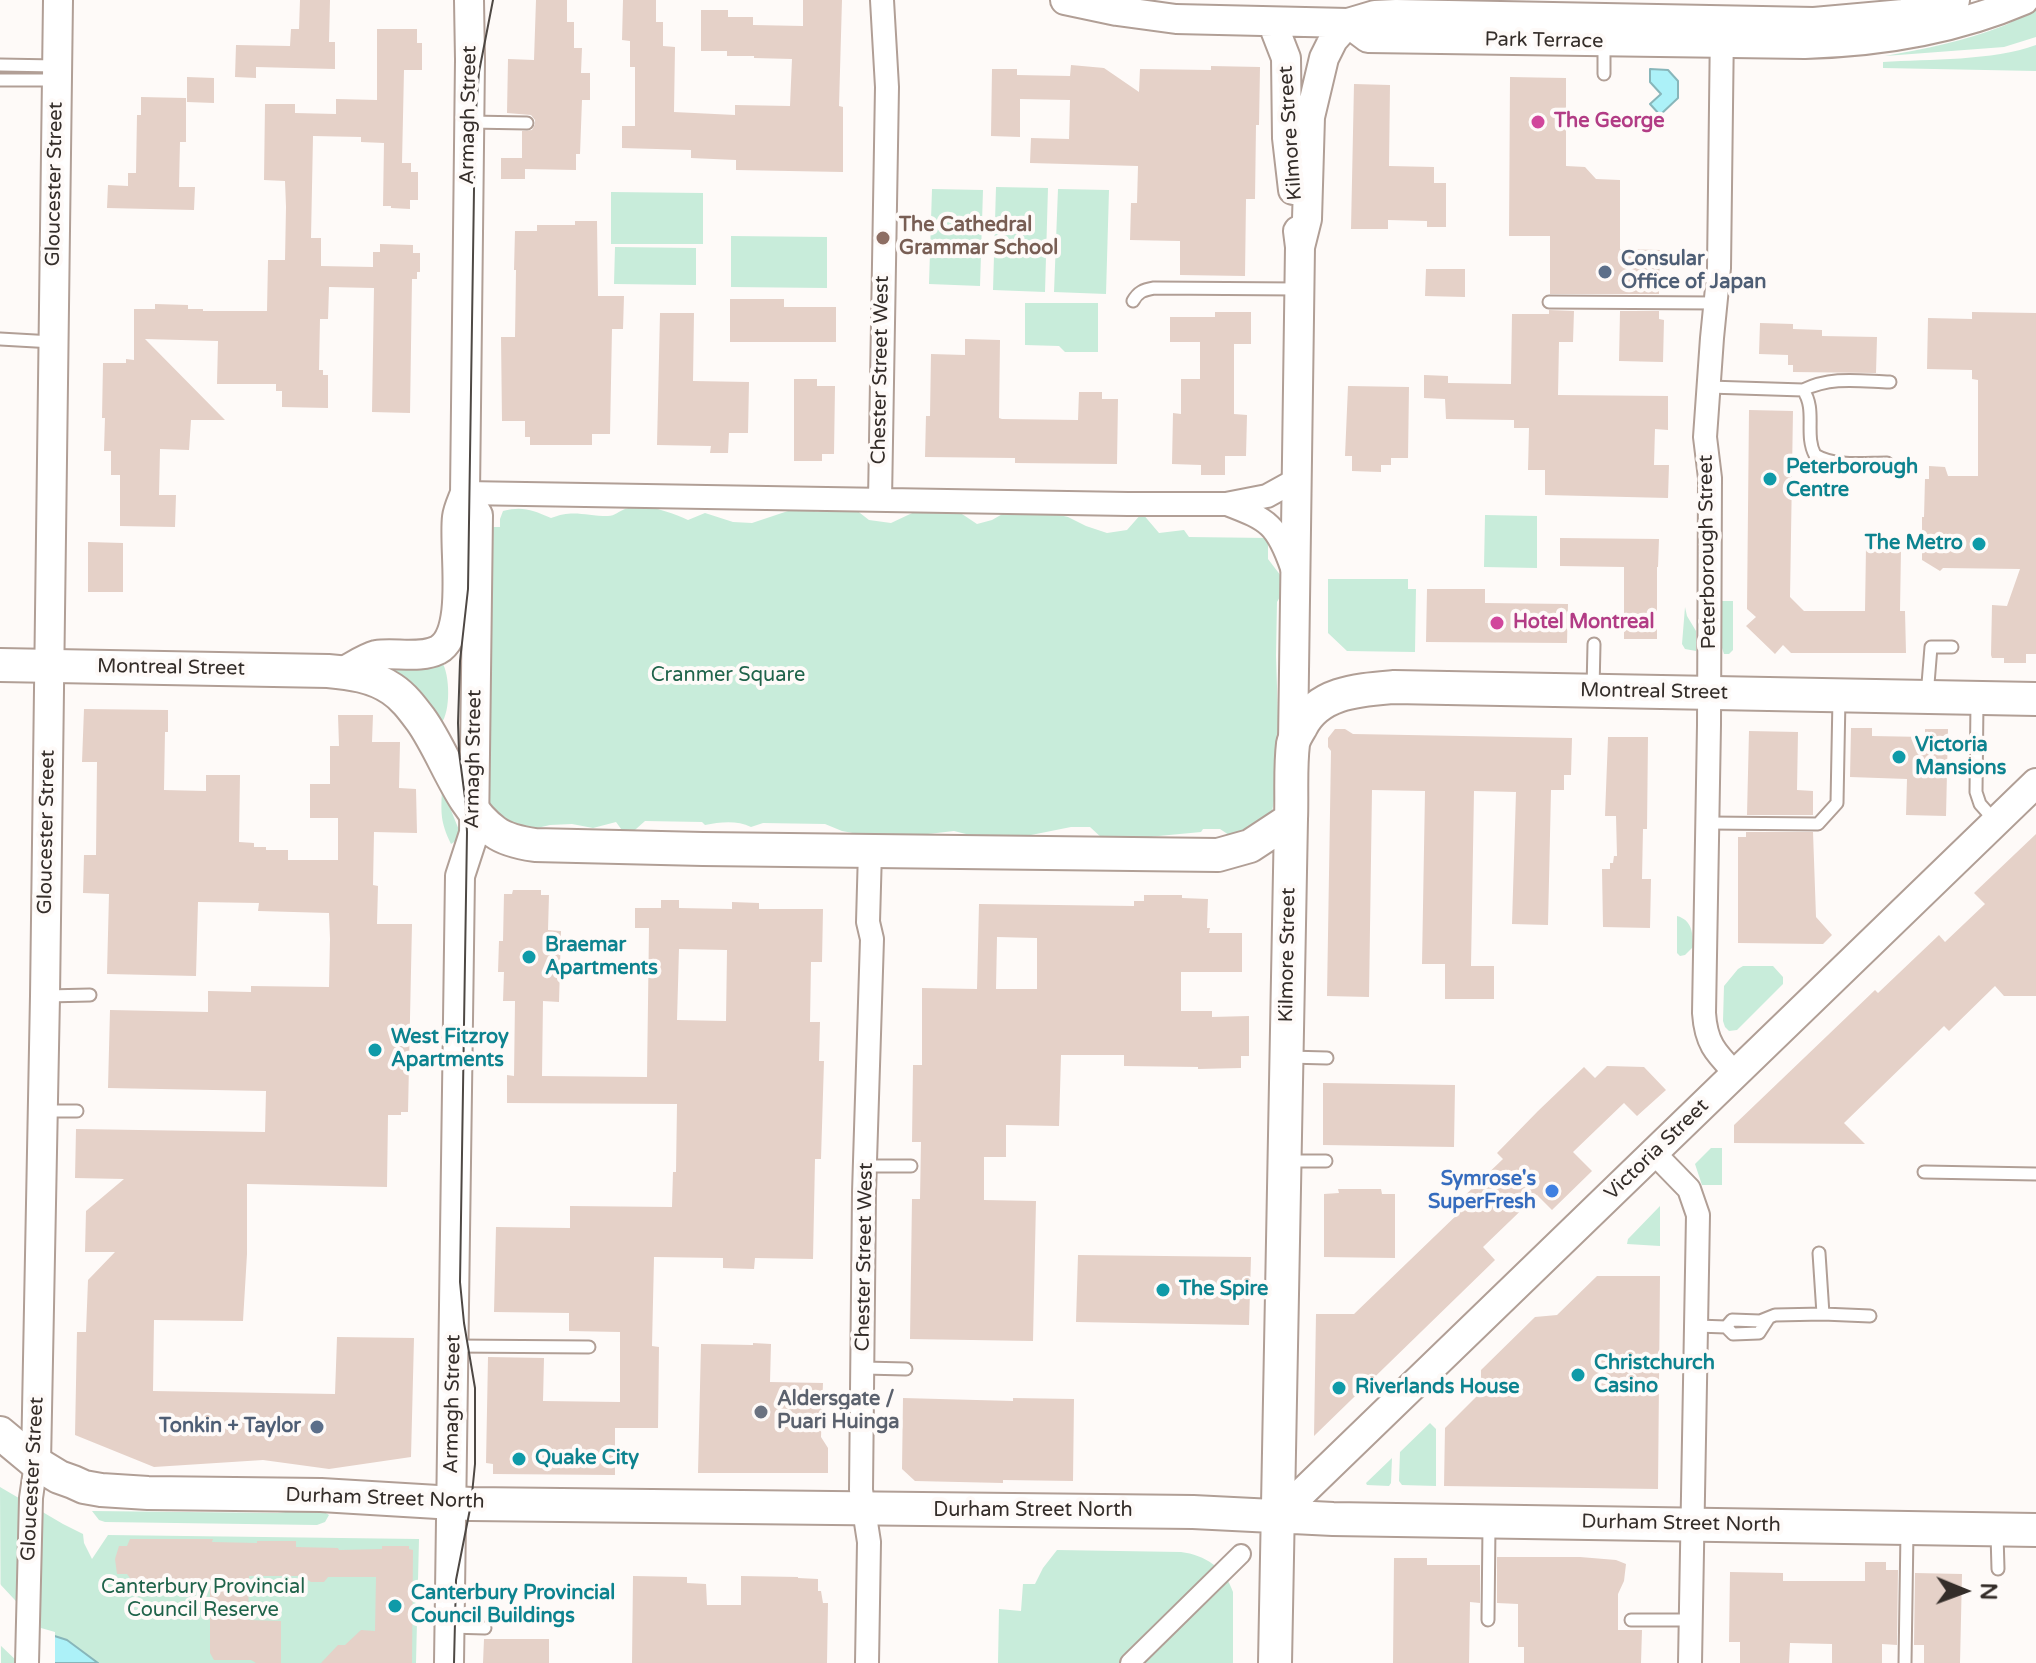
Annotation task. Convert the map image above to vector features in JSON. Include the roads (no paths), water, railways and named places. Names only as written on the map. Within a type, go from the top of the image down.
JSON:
[{"type":"main road","name":"Montreal Street","points":[[0,665],[342,672],[374,680],[395,690],[429,732],[474,811]]},
{"type":"main road","name":"Montreal Street","points":[[1293,741],[1305,719],[1327,701],[1344,693],[1394,687],[2036,699]]},
{"type":"main road","name":"Kilmore Street","points":[[1275,1663],[1293,741]]},
{"type":"main road","points":[[474,811],[502,836],[535,845],[1218,855],[1250,846],[1291,819]]},
{"type":"main road","name":"Durham Street North","points":[[0,1433],[36,1463],[59,1477],[84,1487],[114,1491],[321,1495],[451,1503],[1193,1512],[1489,1521],[2036,1530]]},
{"type":"street","name":"Gloucester Street","points":[[27,1663],[31,1498],[36,1463],[43,1111],[58,0]]},
{"type":"street","name":"Armagh Street","points":[[449,1663],[460,876],[472,841],[474,811],[478,515],[465,493],[469,0]]},
{"type":"street","name":"Chester Street West","points":[[880,500],[887,87],[882,0]]},
{"type":"street","name":"Park Terrace","points":[[1065,0],[1148,16],[1214,21],[1348,23],[1375,15],[1396,14],[1604,30]]},
{"type":"street","name":"Park Terrace","points":[[1722,32],[1903,14],[1947,3],[1968,5],[1984,0]]},
{"type":"street","name":"Park Terrace","points":[[1348,23],[1368,38],[1604,30],[1722,32],[1830,43],[1895,36],[1961,23],[2024,0]]},
{"type":"street","name":"Kilmore Street","points":[[1272,22],[1286,58],[1287,138],[1300,247],[1293,741]]},
{"type":"street","name":"Kilmore Street","points":[[1300,247],[1307,219],[1313,103],[1324,58],[1333,40],[1348,23]]},
{"type":"street","name":"Peterborough Street","points":[[1722,32],[1719,268],[1705,437],[1710,478],[1705,1023],[1711,1046],[1736,1074]]},
{"type":"street","points":[[465,493],[1226,504],[1267,496],[1296,480]]},
{"type":"street","name":"Montreal Street","points":[[342,672],[374,655],[435,651],[449,638],[456,618],[457,516],[465,493]]},
{"type":"street","points":[[1226,504],[1261,518],[1277,532],[1295,576]]},
{"type":"street","name":"Victoria Street","points":[[1278,1516],[2036,783]]},
{"type":"street","name":"Chester Street West","points":[[867,1663],[869,1542],[861,1490],[863,1260],[872,939],[868,922],[870,851]]},
{"type":"street","points":[[1654,1153],[1689,1189],[1696,1207],[1699,1230],[1690,1663]]},
{"type":"street","points":[[1130,1663],[1241,1554]]},
{"type":"lane","points":[[1604,30],[1604,74]]},
{"type":"lane","points":[[0,65],[57,73]]},
{"type":"lane","points":[[0,80],[57,73]]},
{"type":"lane","points":[[469,122],[527,123]]},
{"type":"lane","points":[[1133,301],[1136,294],[1154,288],[1299,289]]},
{"type":"lane","points":[[1549,302],[1716,303]]},
{"type":"lane","points":[[0,339],[53,342]]},
{"type":"lane","points":[[1709,387],[1803,390],[1830,381],[1890,382]]},
{"type":"lane","points":[[1803,390],[1810,405],[1810,442],[1815,455],[1825,460],[1887,463]]},
{"type":"lane","points":[[1593,691],[1594,644]]},
{"type":"lane","points":[[1927,697],[1931,647],[1952,647]]},
{"type":"lane","points":[[1708,823],[1818,824],[1837,803],[1839,695]]},
{"type":"lane","points":[[1977,698],[1976,792],[1980,804],[1996,822]]},
{"type":"lane","points":[[45,996],[90,995]]},
{"type":"lane","points":[[1286,1057],[1327,1058]]},
{"type":"lane","points":[[43,1111],[77,1111]]},
{"type":"lane","points":[[1284,1161],[1326,1161]]},
{"type":"lane","points":[[866,1166],[911,1166]]},
{"type":"lane","points":[[1924,1172],[2036,1174]]},
{"type":"lane","points":[[1819,1253],[1823,1314]]},
{"type":"lane","points":[[1697,1326],[1726,1327],[1732,1320],[1760,1321],[1775,1315],[1870,1316]]},
{"type":"lane","points":[[454,1345],[589,1347]]},
{"type":"lane","points":[[864,1368],[906,1369]]},
{"type":"lane","points":[[1488,1620],[1489,1521]]},
{"type":"lane","points":[[1905,1663],[1907,1528]]},
{"type":"lane","points":[[1997,1529],[1998,1569]]},
{"type":"lane","points":[[1631,1620],[1691,1620]]},
{"type":"lane","points":[[449,1627],[485,1628]]},
{"type":"water","points":[[1650,69],[1668,70],[1678,81],[1678,98],[1660,115],[1650,104],[1661,94],[1650,82]]},
{"type":"water","points":[[0,1588],[39,1631],[67,1640],[98,1663],[24,1663]]},
{"type":"tram line","points":[[454,1663],[456,1580],[471,1504],[475,1464],[475,1388],[460,1282],[467,832],[458,723],[460,661],[468,589],[475,123],[479,72],[493,0]]},
{"type":"place","name":"The George","points":[[1538,122]]},
{"type":"place","name":"The Cathedral Grammar School","points":[[883,238]]},
{"type":"place","name":"Consular Office of Japan","points":[[1605,272]]},
{"type":"place","name":"Peterborough Centre","points":[[1770,479]]},
{"type":"place","name":"The Metro","points":[[1979,544]]},
{"type":"place","name":"Hotel Montreal","points":[[1497,623]]},
{"type":"place","name":"Victoria Mansions","points":[[1899,757]]},
{"type":"place","name":"Braemar Apartments","points":[[529,957]]},
{"type":"place","name":"West Fitzroy Apartments","points":[[375,1050]]},
{"type":"place","name":"Symrose's SuperFresh","points":[[1552,1191]]},
{"type":"place","name":"The Spire","points":[[1163,1290]]},
{"type":"place","name":"Christchurch Casino","points":[[1578,1375]]},
{"type":"place","name":"Riverlands House","points":[[1339,1388]]},
{"type":"place","name":"Aldersgate / Puari Huinga","points":[[761,1412]]},
{"type":"place","name":"Tonkin + Taylor","points":[[317,1427]]},
{"type":"place","name":"Quake City","points":[[519,1459]]},
{"type":"place","name":"Canterbury Provincial Council Buildings","points":[[395,1606]]},
{"type":"park label","name":"Cranmer Square","points":[[728,676]]},
{"type":"park label","name":"Canterbury Provincial Council Reserve","points":[[203,1600]]}]
